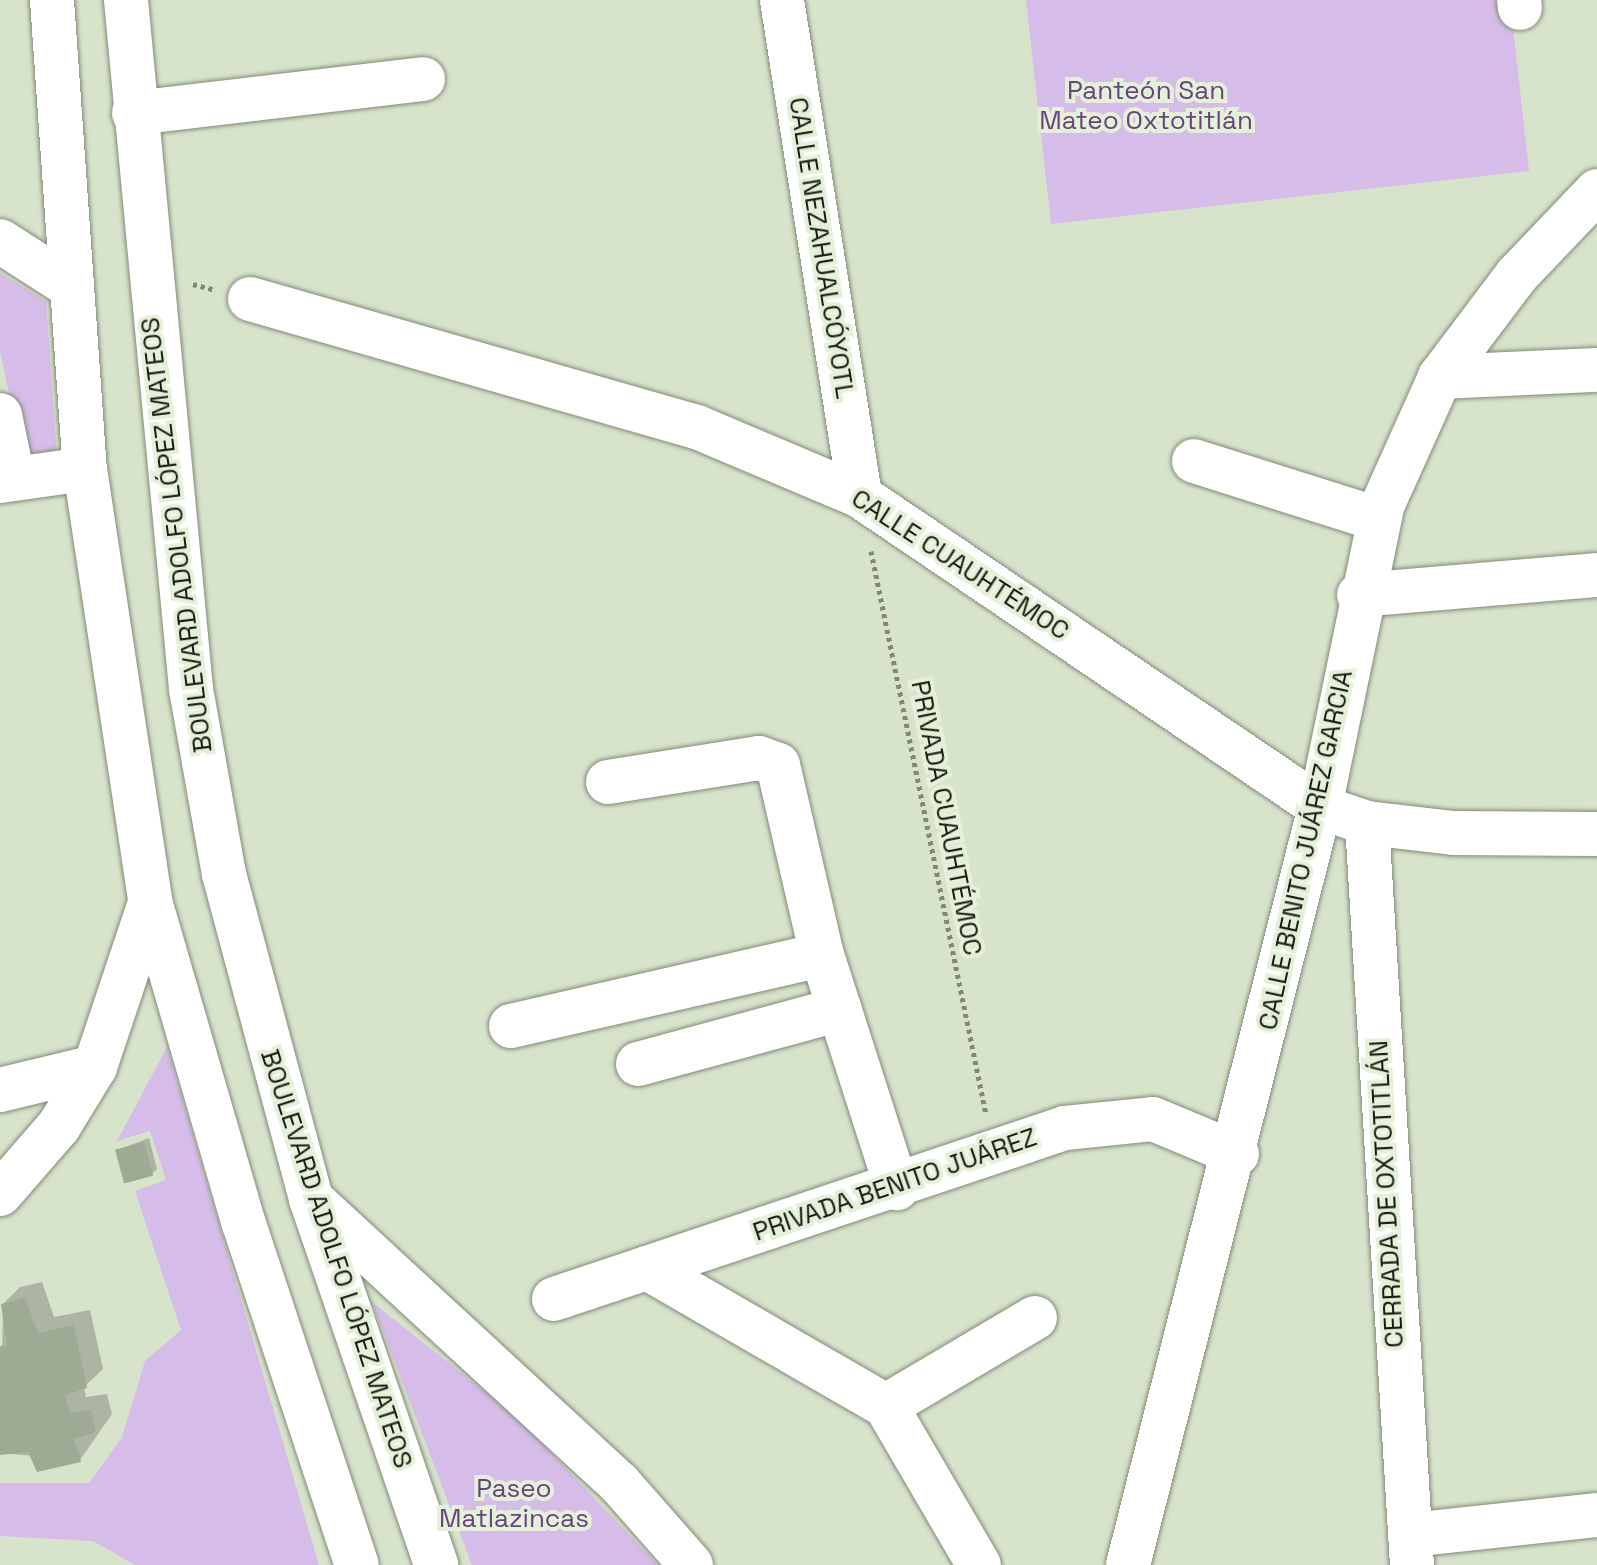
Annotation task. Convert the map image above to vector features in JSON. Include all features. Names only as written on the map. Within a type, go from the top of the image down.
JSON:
[{"type":"main road","points":[[52,0],[85,469],[150,901],[249,1239],[357,1565]]},
{"type":"main road","name":"BOULEVARD ADOLFO LÓPEZ MATEOS","points":[[126,0],[146,272],[191,689],[224,874],[311,1199],[436,1565]]},
{"type":"main road","name":"CALLE NEZAHUALCÓYOTL","points":[[782,0],[860,496]]},
{"type":"main road","points":[[134,113],[423,79]]},
{"type":"main road","name":"CALLE BENITO JUÁREZ GARCIA","points":[[1128,1565],[1237,1154],[1320,807],[1359,595],[1378,519],[1407,438],[1440,377],[1517,275],[1597,191]]},
{"type":"main road","points":[[0,241],[70,286]]},
{"type":"main road","name":"CALLE CUAUHTÉMOC","points":[[250,299],[697,427],[860,496],[1320,807],[1367,823],[1597,834]]},
{"type":"main road","points":[[1440,377],[1597,370]]},
{"type":"main road","points":[[0,415],[7,479],[85,469]]},
{"type":"main road","points":[[1194,461],[1378,519]]},
{"type":"main road","points":[[1359,595],[1597,575]]},
{"type":"main road","points":[[608,782],[759,758],[778,765],[822,955],[897,1188]]},
{"type":"main road","name":"CERRADA DE OXTOTITLÁN","points":[[1367,823],[1411,1550]]},
{"type":"main road","points":[[0,1194],[59,1126],[95,1067],[150,901]]},
{"type":"main road","points":[[511,1026],[822,955]]},
{"type":"main road","points":[[638,1064],[840,1009]]},
{"type":"main road","points":[[0,1090],[95,1067]]},
{"type":"main road","name":"PRIVADA BENITO JUÁREZ","points":[[554,1299],[897,1188],[994,1149],[1065,1128],[1153,1119],[1237,1154]]},
{"type":"main road","points":[[311,1199],[619,1483],[691,1565]]},
{"type":"main road","points":[[647,1268],[886,1406],[979,1565]]},
{"type":"main road","points":[[886,1406],[1035,1318]]},
{"type":"main road","points":[[1411,1550],[1597,1515]]},
{"type":"path","points":[[146,272],[250,299]]},
{"type":"path","name":"PRIVADA CUAUHTÉMOC","points":[[860,496],[994,1149]]},
{"type":"green space","name":"Panteón San Mateo Oxtotitlán","points":[[1026,0],[1510,0],[1529,171],[1051,224]]},
{"type":"green space","points":[[0,273],[46,301],[57,459],[23,459],[0,351]]},
{"type":"green space","points":[[167,1047],[319,1565],[135,1565],[93,1541],[0,1536],[0,1483],[89,1483],[122,1437],[145,1361],[181,1330],[135,1191],[166,1180],[150,1131],[117,1141]]},
{"type":"green space","name":"Paseo Matlazincas","points":[[372,1302],[519,1419],[658,1565],[472,1565]]},
{"type":"building","points":[[144,1142],[153,1176],[124,1184],[115,1150]]},
{"type":"building","points":[[25,1298],[38,1333],[74,1325],[87,1388],[65,1395],[70,1413],[91,1410],[96,1432],[74,1439],[81,1462],[37,1472],[28,1452],[0,1455],[0,1346],[7,1346],[1,1304]]}]
